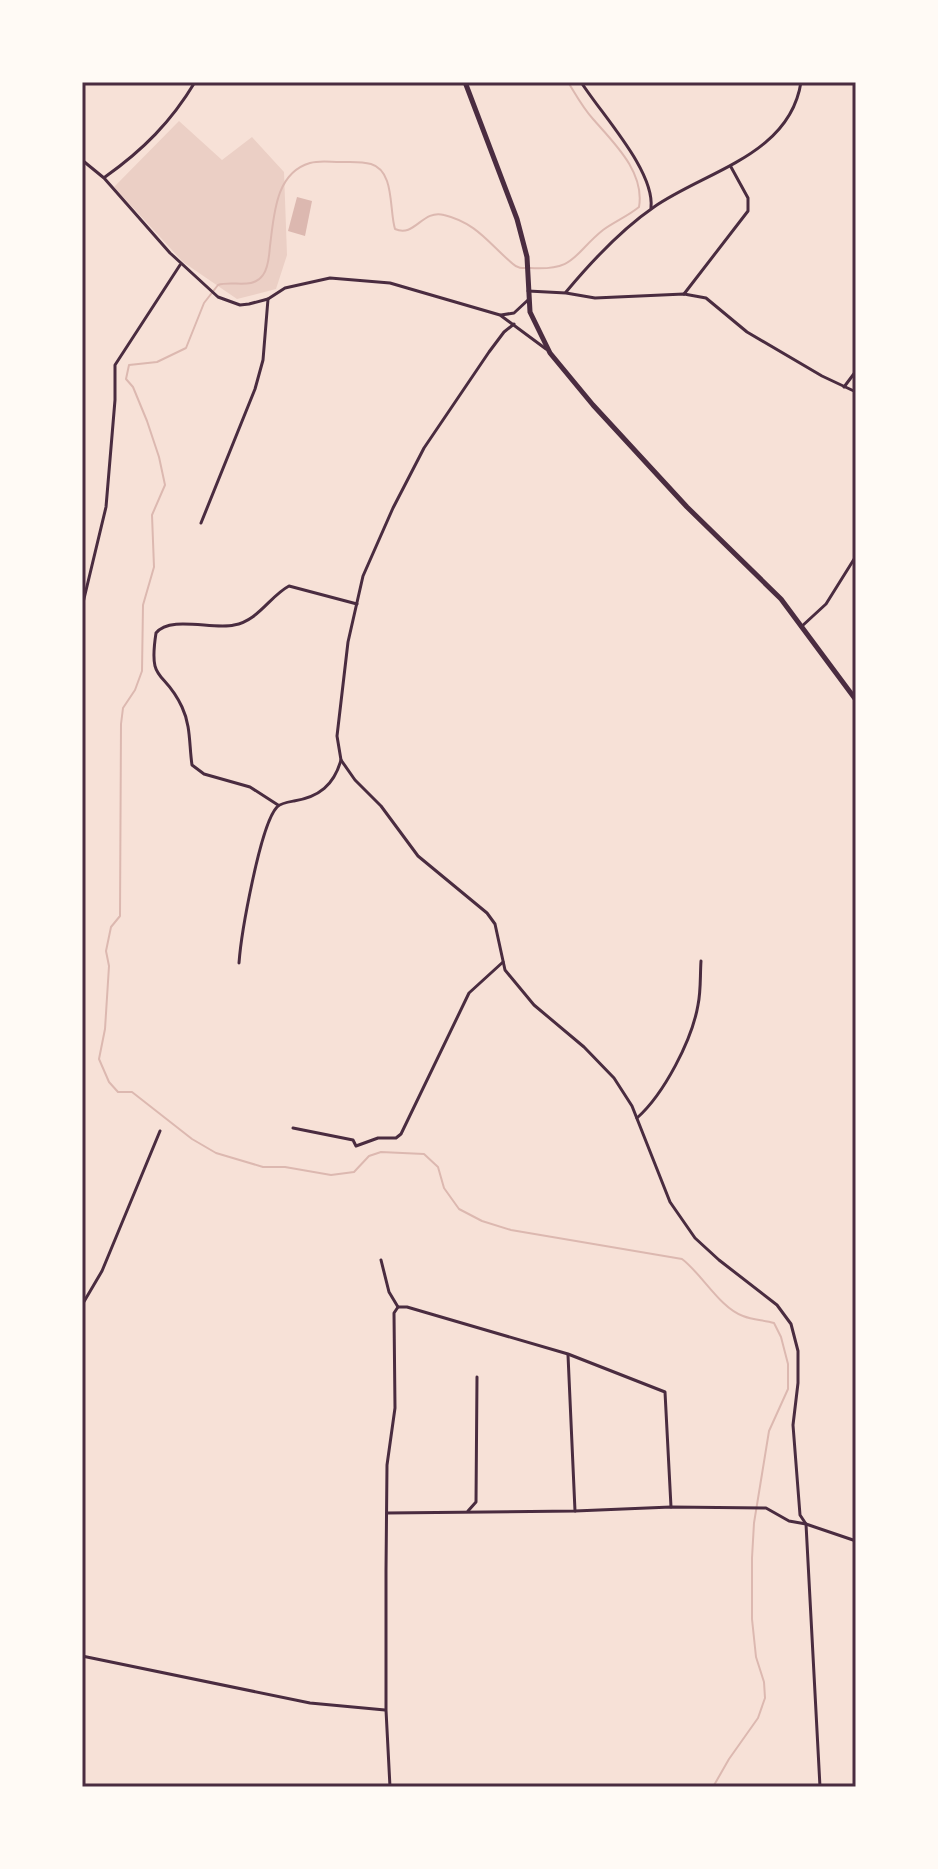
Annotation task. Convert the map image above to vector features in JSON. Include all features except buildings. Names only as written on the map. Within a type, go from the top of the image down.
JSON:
[{"type":"main road","points":[[465,82],[517,219],[527,257],[528,300],[535,324],[550,353],[687,507],[781,599],[856,700]]},
{"type":"street","points":[[104,178],[137,154],[163,128],[195,82]]},
{"type":"street","points":[[581,82],[639,165],[653,194],[651,209]]},
{"type":"street","points":[[566,293],[651,209],[687,187],[731,167],[788,120],[799,100],[801,82]]},
{"type":"street","points":[[82,160],[104,178],[180,264],[218,297],[240,305],[268,299],[285,288],[330,278],[390,283],[500,315],[550,353]]},
{"type":"street","points":[[684,294],[748,211],[748,198],[731,167]]},
{"type":"street","points":[[82,607],[106,507],[115,365],[180,264]]},
{"type":"street","points":[[528,291],[608,298],[684,294],[706,298],[747,332],[856,392]]},
{"type":"street","points":[[201,523],[255,389],[263,360],[268,299]]},
{"type":"street","points":[[500,315],[514,313],[528,300]]},
{"type":"street","points":[[239,963],[243,923],[269,822],[278,805],[316,795],[337,774],[341,760],[337,736],[348,642],[363,576],[424,448],[489,352],[514,324]]},
{"type":"street","points":[[844,387],[856,371]]},
{"type":"street","points":[[801,627],[826,604],[856,556]]},
{"type":"street","points":[[278,805],[250,787],[204,774],[192,765],[189,725],[183,708],[154,670],[152,662],[156,633],[167,625],[236,625],[255,615],[289,586],[357,604]]},
{"type":"street","points":[[82,758],[83,779]]},
{"type":"street","points":[[341,760],[355,780],[381,806],[418,856],[487,913],[495,924],[505,970],[534,1005],[584,1047],[614,1078],[637,1118],[670,1202],[695,1238],[777,1305],[791,1324],[798,1362],[793,1425],[800,1515],[806,1524],[820,1787]]},
{"type":"street","points":[[637,1118],[658,1095],[693,1026],[699,1003],[701,961]]},
{"type":"street","points":[[293,1128],[353,1140],[356,1146],[378,1138],[396,1138],[401,1134],[424,1082],[434,1069],[469,993],[503,962]]},
{"type":"street","points":[[82,1305],[102,1271],[160,1131]]},
{"type":"street","points":[[381,1260],[389,1292],[398,1307]]},
{"type":"street","points":[[398,1307],[568,1354],[665,1392],[671,1507]]},
{"type":"street","points":[[390,1787],[386,1710],[387,1465],[395,1408],[394,1313],[398,1307]]},
{"type":"street","points":[[568,1354],[575,1511]]},
{"type":"street","points":[[468,1511],[476,1502],[477,1377]]},
{"type":"street","points":[[387,1513],[750,1507],[766,1508],[789,1521],[856,1541]]},
{"type":"street","points":[[82,1656],[310,1703],[386,1710]]},
{"type":"shaded area","points":[[179,121],[222,160],[252,137],[284,172],[287,255],[276,289],[237,299],[183,262],[114,187]]},
{"type":"shaded area","points":[[297,197],[312,201],[305,236],[288,231]]},
{"type":"waterway","points":[[568,82],[586,110],[626,159],[633,170],[640,194],[639,207],[603,230],[565,264],[545,268],[519,267],[474,229],[444,215],[430,216],[408,230],[395,229],[388,183],[379,168],[359,162],[314,162],[298,168],[283,186],[275,209],[268,261],[259,280],[218,285],[204,303],[186,348],[157,362],[129,365],[126,379],[133,387],[147,421],[165,485],[152,515],[154,567],[143,605],[142,671],[135,690],[123,708],[121,724],[120,916],[111,927],[106,951],[109,966],[105,1029],[99,1059],[109,1082],[118,1092],[132,1092],[192,1139],[216,1153],[263,1167],[285,1167],[331,1175],[354,1172],[369,1156],[381,1152],[424,1154],[438,1167],[444,1188],[459,1209],[482,1221],[511,1230],[682,1259],[735,1312],[774,1323],[788,1364],[788,1389],[769,1431],[754,1523],[752,1558],[752,1619],[765,1698],[758,1718],[713,1787]]}]
